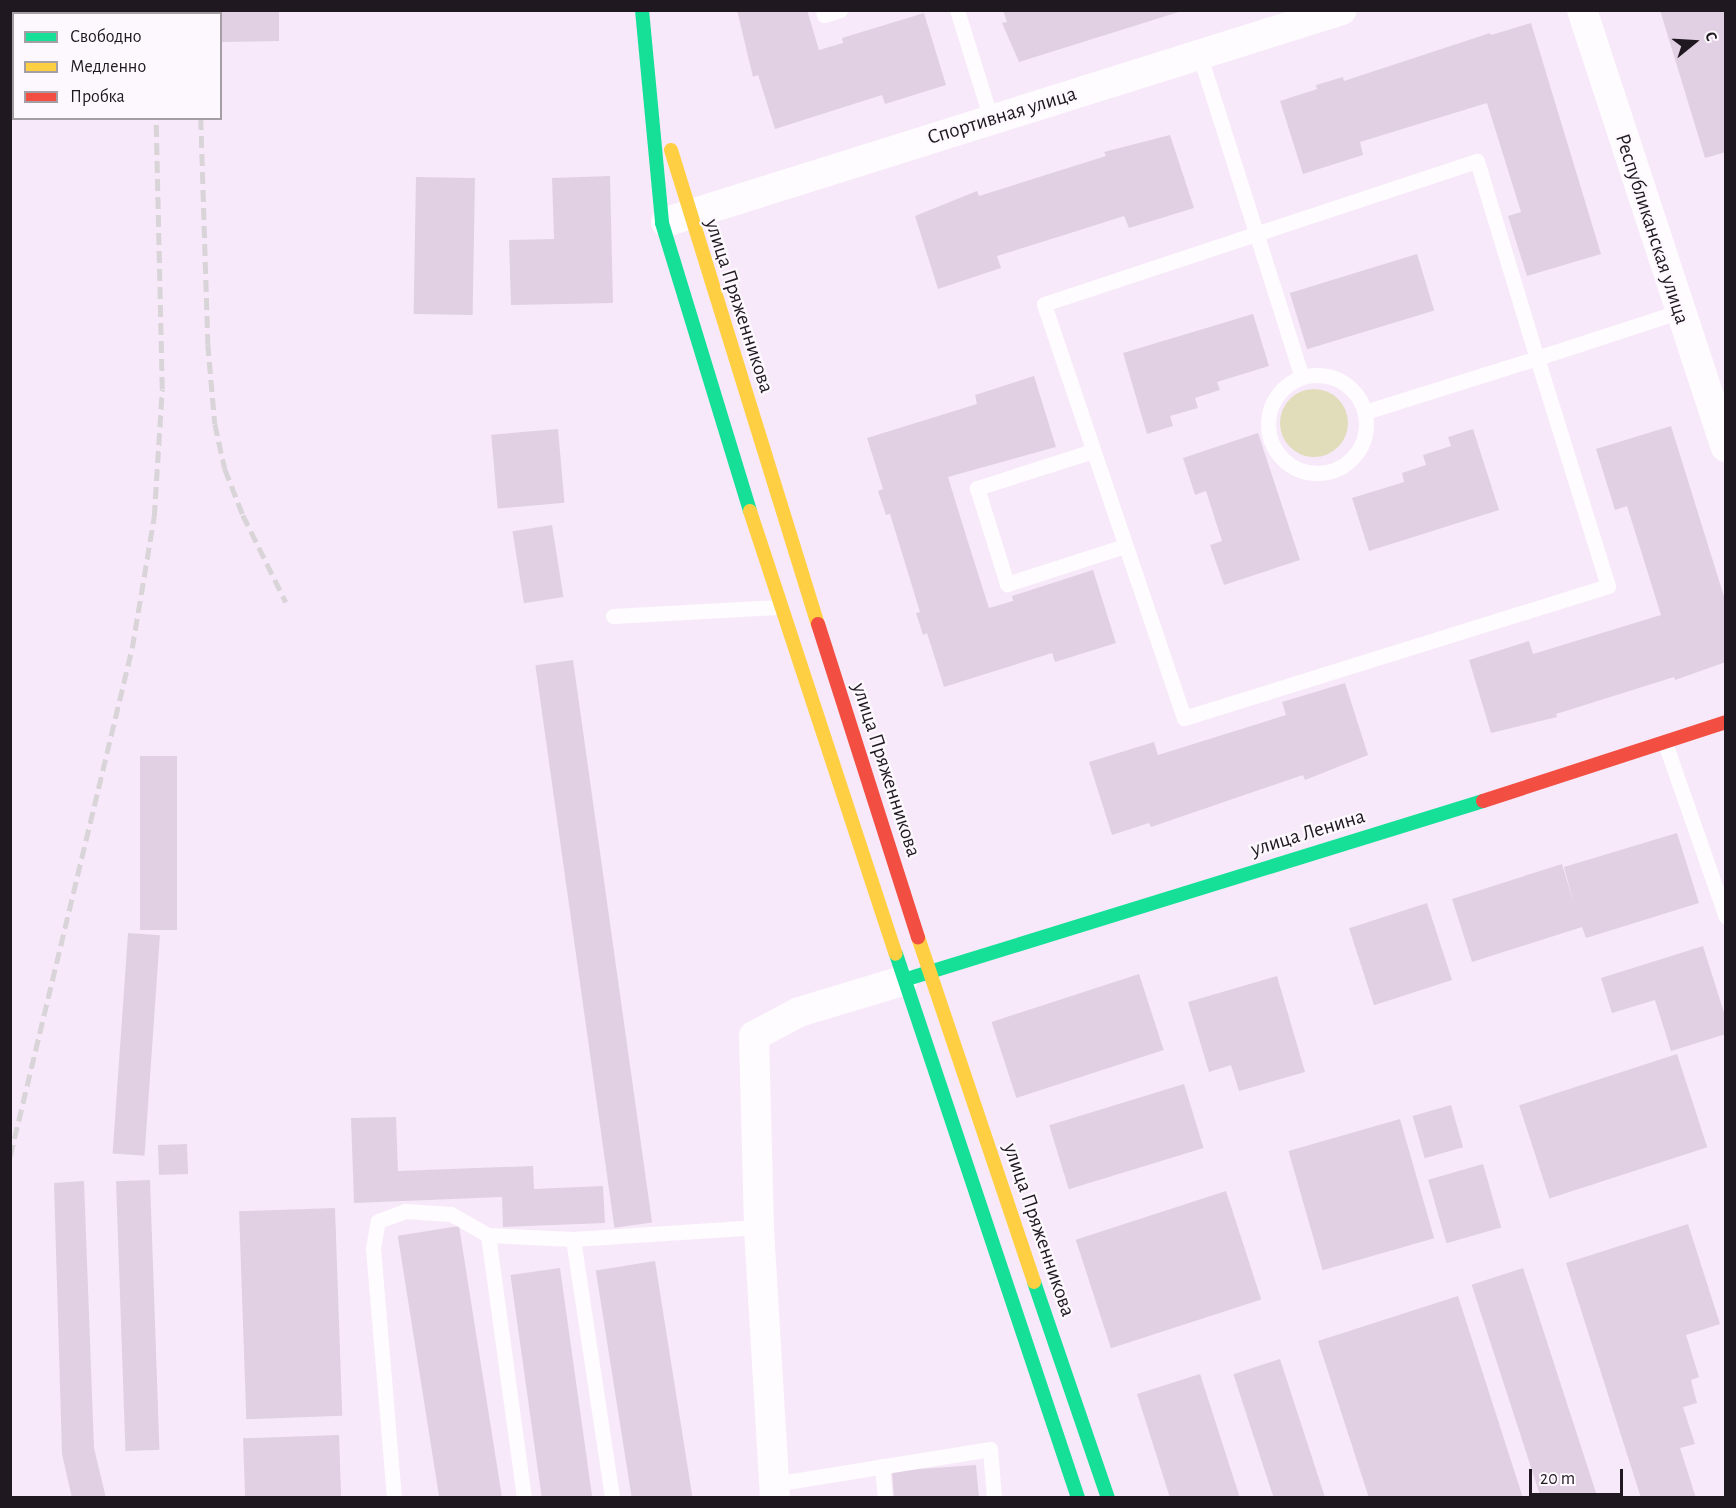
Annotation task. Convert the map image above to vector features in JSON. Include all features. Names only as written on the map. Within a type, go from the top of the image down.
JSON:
[{"type":"main road","name":"улица Пряженникова","points":[[642,10],[645,48],[675,219],[780,607],[1108,1497]]},
{"type":"main road","name":"улица Пряженникова","points":[[645,48],[675,219],[1078,1497]]},
{"type":"main road","name":"улица Ленина","points":[[915,976],[1665,743],[1725,722]]},
{"type":"street","name":"Спортивная улица","points":[[675,219],[1342,10]]},
{"type":"street","name":"Республиканская улица","points":[[1582,10],[1678,312],[1725,447]]},
{"type":"street","points":[[775,1490],[759,1227],[754,1036],[799,1012],[915,976]]},
{"type":"lane","points":[[823,10],[824,15],[840,10]]},
{"type":"lane","points":[[957,10],[991,119]]},
{"type":"lane","points":[[1200,56],[1302,378]]},
{"type":"lane","points":[[1477,161],[1608,586],[1184,718],[1044,304],[1255,235],[1477,161]]},
{"type":"lane","points":[[1365,412],[1678,312]]},
{"type":"lane","points":[[1326,375],[1341,381],[1354,390],[1365,412],[1365,436],[1348,463],[1334,471],[1301,471],[1276,450],[1268,419],[1281,390],[1302,378],[1326,375]]},
{"type":"lane","points":[[1094,451],[977,488],[1007,584],[1125,546]]},
{"type":"lane","points":[[613,616],[780,607]]},
{"type":"lane","points":[[1665,743],[1725,917]]},
{"type":"lane","points":[[394,1497],[373,1248],[378,1221],[405,1211],[451,1214],[488,1234],[573,1239],[759,1227]]},
{"type":"lane","points":[[488,1234],[524,1497]]},
{"type":"lane","points":[[573,1239],[612,1497]]},
{"type":"lane","points":[[775,1490],[882,1466],[990,1449],[994,1497]]},
{"type":"lane","points":[[882,1466],[885,1497]]},
{"type":"shaded area","points":[[1314,389],[1327,392],[1338,399],[1345,410],[1348,423],[1345,436],[1338,447],[1327,454],[1314,457],[1301,454],[1290,447],[1283,436],[1280,423],[1283,410],[1290,399],[1301,392]]},
{"type":"building","points":[[206,10],[279,10],[279,41],[222,42],[222,12]]},
{"type":"building","points":[[737,10],[807,10],[819,50],[843,43],[842,38],[924,13],[946,85],[885,104],[882,95],[775,129],[758,75],[753,77]]},
{"type":"building","points":[[1003,10],[1182,11],[1019,62],[1002,23],[1007,22]]},
{"type":"building","points":[[1660,10],[1726,10],[1726,152],[1705,158]]},
{"type":"building","points":[[1531,23],[1601,254],[1527,276],[1508,216],[1521,212],[1487,103],[1360,142],[1363,155],[1303,174],[1280,101],[1317,89],[1316,85],[1343,77],[1344,81],[1490,33],[1491,35]]},
{"type":"building","points":[[1170,135],[1194,208],[1129,228],[1124,216],[997,256],[1001,268],[938,289],[915,216],[977,191],[979,196],[1106,156],[1104,152]]},
{"type":"building","points":[[610,176],[613,303],[511,305],[509,240],[554,239],[552,178]]},
{"type":"building","points":[[416,177],[475,178],[473,315],[414,314]]},
{"type":"building","points":[[1417,254],[1434,310],[1307,349],[1290,293]]},
{"type":"building","points":[[1253,314],[1269,366],[1217,382],[1220,390],[1195,398],[1198,408],[1170,416],[1173,426],[1147,434],[1123,353]]},
{"type":"building","points":[[1034,376],[1056,447],[948,477],[989,608],[1013,601],[1012,596],[1093,570],[1116,643],[1055,662],[1052,653],[944,687],[927,633],[923,635],[916,613],[920,612],[890,514],[886,515],[878,491],[883,489],[867,438],[977,404],[975,395]]},
{"type":"building","points":[[1671,426],[1726,603],[1726,662],[1675,680],[1674,677],[1556,714],[1557,717],[1491,733],[1469,660],[1529,641],[1533,654],[1661,615],[1627,506],[1615,510],[1596,449]]},
{"type":"building","points":[[558,429],[564,503],[498,509],[491,435]]},
{"type":"building","points":[[1473,429],[1499,510],[1369,551],[1352,498],[1404,482],[1402,473],[1426,465],[1423,455],[1451,446],[1448,437]]},
{"type":"building","points":[[1258,433],[1300,560],[1224,585],[1210,545],[1222,541],[1206,491],[1195,495],[1183,458]]},
{"type":"building","points":[[552,525],[563,597],[524,603],[512,531]]},
{"type":"building","points":[[573,660],[652,1222],[614,1228],[535,665]]},
{"type":"building","points":[[1345,683],[1368,755],[1305,780],[1303,775],[1151,827],[1149,823],[1112,835],[1089,762],[1154,742],[1158,755],[1286,715],[1282,702]]},
{"type":"building","points":[[140,756],[177,756],[177,930],[140,930]]},
{"type":"building","points":[[1677,833],[1699,903],[1586,938],[1582,927],[1472,962],[1452,899],[1562,864],[1574,904],[1564,867]]},
{"type":"building","points":[[1427,903],[1452,980],[1374,1005],[1349,928]]},
{"type":"building","points":[[128,933],[160,935],[145,1156],[113,1153]]},
{"type":"building","points":[[1703,946],[1726,1019],[1726,1034],[1671,1051],[1655,1000],[1612,1013],[1601,978]]},
{"type":"building","points":[[1139,974],[1164,1050],[1016,1098],[992,1022]]},
{"type":"building","points":[[1277,976],[1305,1072],[1239,1091],[1231,1065],[1209,1072],[1188,1002]]},
{"type":"building","points":[[1677,1054],[1707,1147],[1549,1199],[1519,1105]]},
{"type":"building","points":[[1184,1084],[1204,1148],[1069,1189],[1049,1125]]},
{"type":"building","points":[[1451,1105],[1463,1147],[1425,1158],[1413,1116]]},
{"type":"building","points":[[396,1117],[398,1171],[533,1166],[534,1189],[603,1186],[605,1223],[503,1227],[502,1197],[354,1203],[351,1118]]},
{"type":"building","points":[[1400,1119],[1434,1238],[1323,1270],[1288,1151]]},
{"type":"building","points":[[187,1144],[188,1174],[159,1175],[158,1145]]},
{"type":"building","points":[[1483,1164],[1501,1227],[1446,1243],[1428,1180]]},
{"type":"building","points":[[150,1180],[159,1450],[125,1451],[116,1181]]},
{"type":"building","points":[[84,1181],[94,1448],[106,1498],[72,1498],[62,1454],[54,1183]]},
{"type":"building","points":[[1226,1191],[1261,1299],[1111,1348],[1076,1240]]},
{"type":"building","points":[[335,1208],[342,1416],[246,1419],[239,1211]]},
{"type":"building","points":[[1688,1224],[1720,1324],[1686,1335],[1699,1377],[1691,1380],[1697,1403],[1683,1407],[1695,1444],[1680,1448],[1696,1498],[1641,1498],[1566,1263]]},
{"type":"building","points":[[459,1226],[502,1498],[439,1498],[398,1236]]},
{"type":"building","points":[[655,1261],[693,1498],[632,1498],[596,1270]]},
{"type":"building","points":[[560,1268],[592,1498],[542,1498],[510,1275]]},
{"type":"building","points":[[1523,1268],[1598,1498],[1541,1498],[1472,1285]]},
{"type":"building","points":[[1458,1296],[1523,1498],[1369,1498],[1318,1341]]},
{"type":"building","points":[[1280,1359],[1325,1498],[1274,1498],[1233,1374]]},
{"type":"building","points":[[1200,1374],[1240,1498],[1170,1498],[1137,1394]]},
{"type":"building","points":[[339,1435],[341,1498],[245,1498],[243,1438]]},
{"type":"building","points":[[976,1465],[979,1498],[894,1498],[892,1471]]},
{"type":"railway","points":[[10,1156],[132,648],[154,517],[162,389],[156,120]]},
{"type":"railway","points":[[201,120],[208,344],[215,424],[225,469],[243,515],[286,602]]},
{"type":"traffic: fast","points":[[642,10],[662,223],[750,511]]},
{"type":"traffic: fast","points":[[907,979],[1483,801]]},
{"type":"traffic: fast","points":[[896,954],[1078,1498]]},
{"type":"traffic: fast","points":[[1034,1282],[1108,1498]]},
{"type":"traffic: slow","points":[[671,150],[818,624]]},
{"type":"traffic: slow","points":[[750,511],[896,954]]},
{"type":"traffic: slow","points":[[918,937],[1034,1282]]},
{"type":"traffic: jam","points":[[818,624],[918,937]]},
{"type":"traffic: jam","points":[[1483,801],[1726,722]]}]
